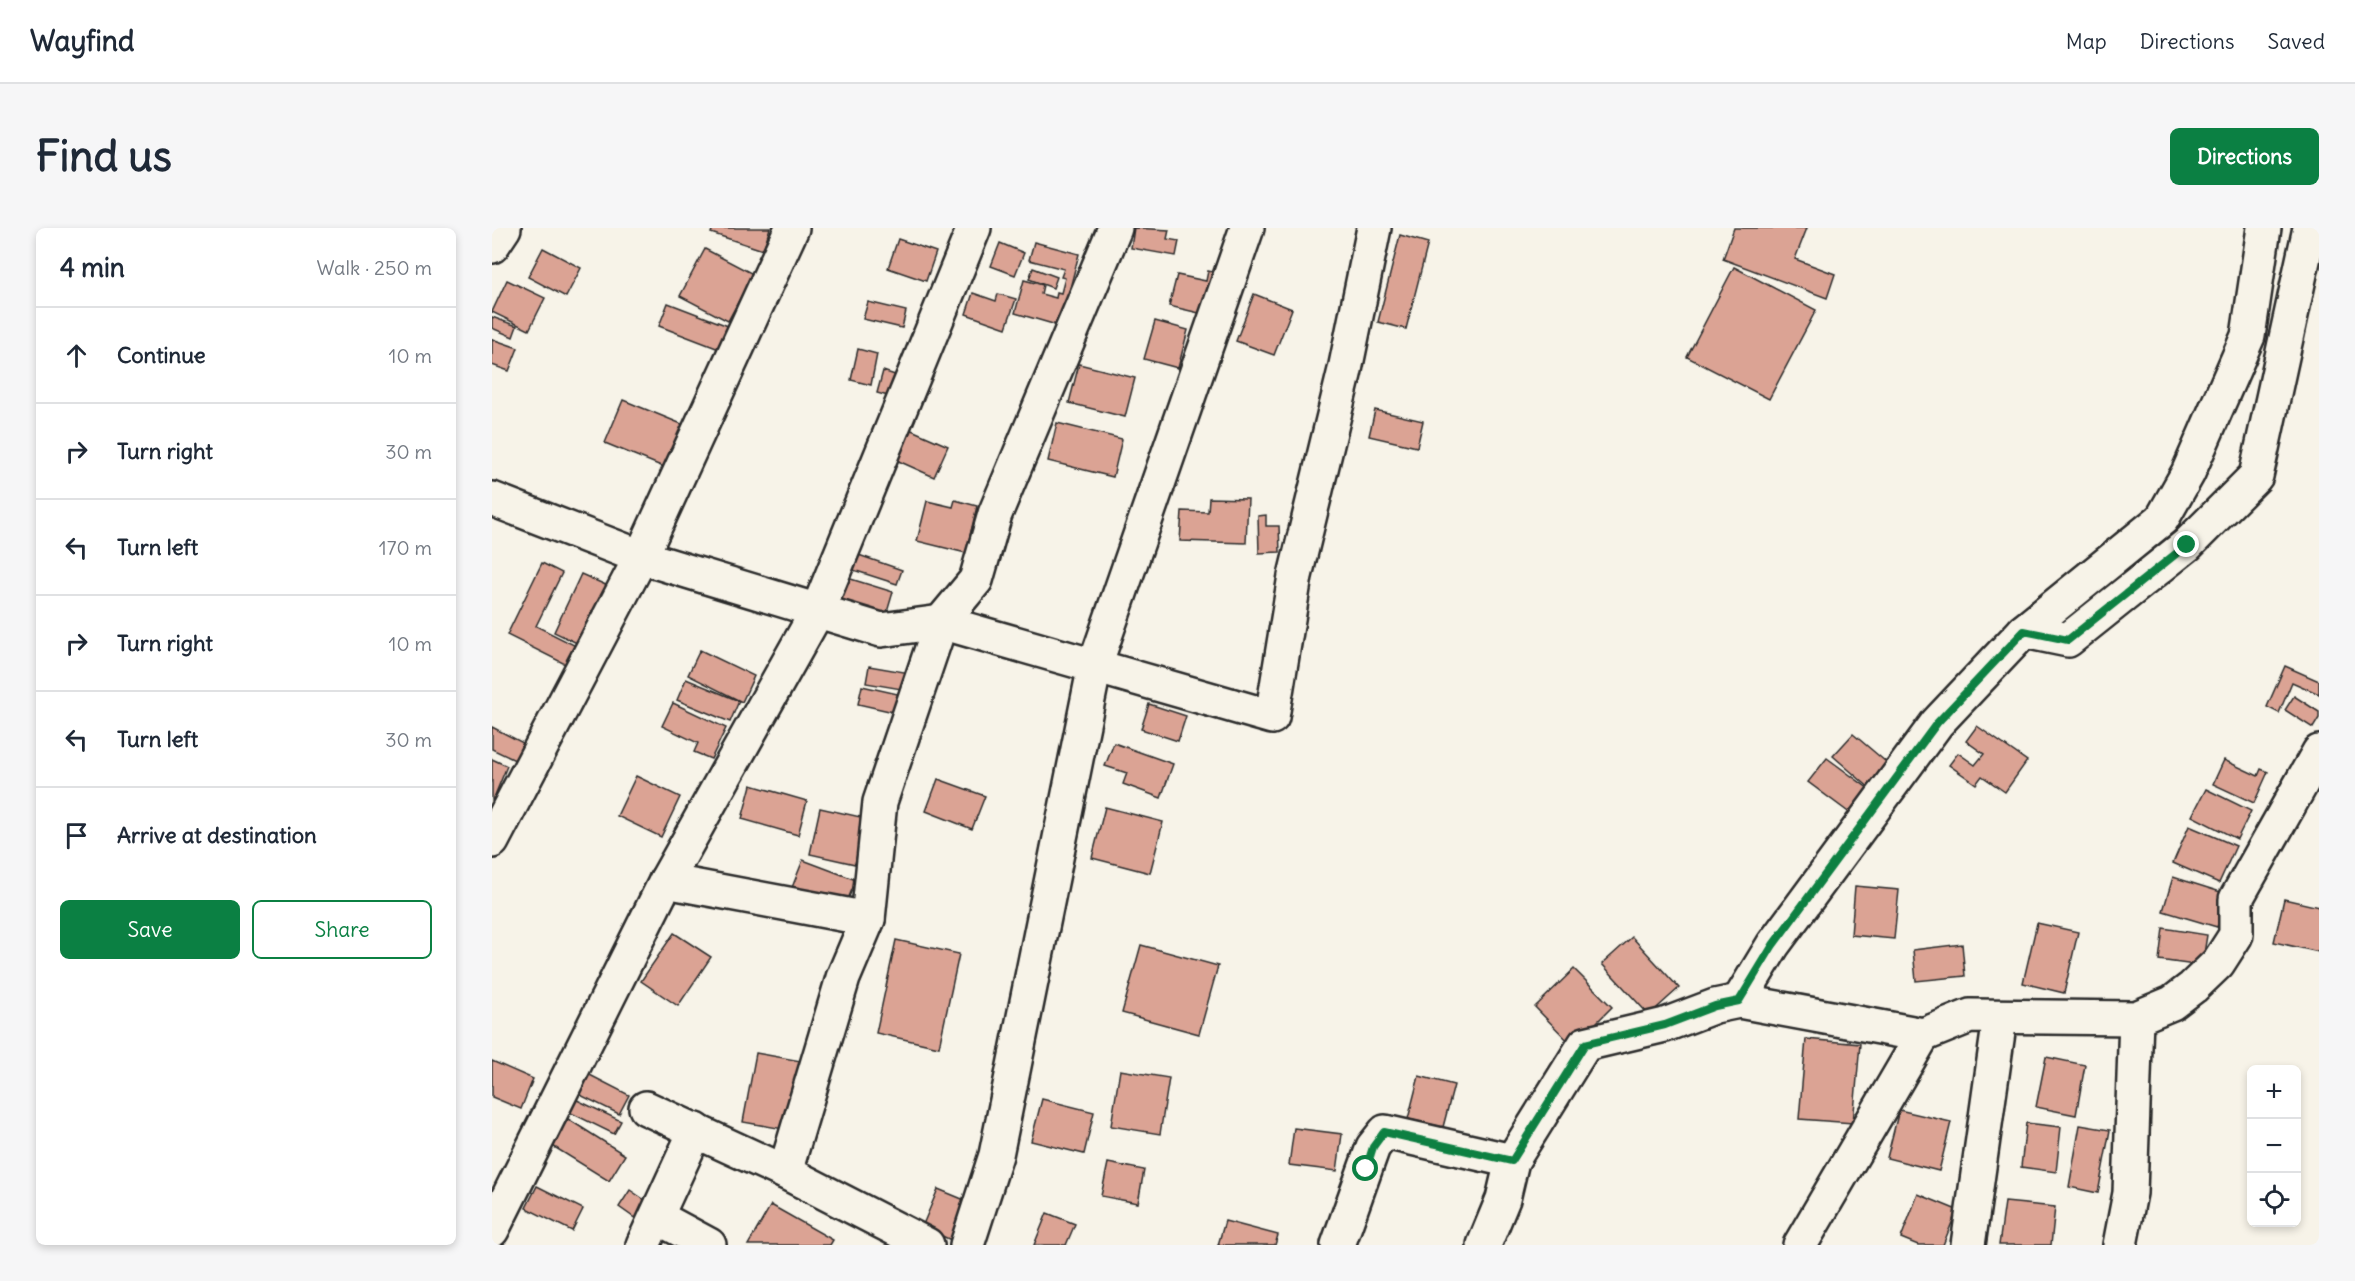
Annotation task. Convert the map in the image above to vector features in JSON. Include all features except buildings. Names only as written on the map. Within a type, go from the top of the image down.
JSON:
[{"type":"street","points":[[492,246],[504,228]]},
{"type":"street","points":[[492,841],[642,557],[792,228]]},
{"type":"street","points":[[492,1230],[666,881],[818,610],[974,228]]},
{"type":"street","points":[[785,1172],[843,978],[868,919],[880,802],[941,622],[976,580],[995,514],[1115,228]]},
{"type":"street","points":[[967,1245],[996,1155],[1095,665],[1247,228]]},
{"type":"street","points":[[498,510],[881,630],[941,622],[1272,717],[1295,576],[1346,370],[1374,228]]},
{"type":"street","points":[[1739,1001],[1773,945],[1937,723],[2024,631],[2162,519],[2188,473],[2248,336],[2264,228]]},
{"type":"street","points":[[2024,631],[2068,640],[2187,545],[2256,476],[2310,228]]},
{"type":"street","points":[[1484,1245],[1503,1199],[1512,1161],[1585,1044],[1665,1025],[1715,1006],[1739,1001],[1923,1035],[1970,1016],[2136,1018],[2172,1003],[2218,963],[2236,934],[2236,899],[2314,772]]},
{"type":"street","points":[[666,881],[868,919]]},
{"type":"street","points":[[1968,1245],[2000,1018]]},
{"type":"street","points":[[2120,1245],[2130,1193],[2136,1018]]},
{"type":"street","points":[[1800,1245],[1923,1035]]},
{"type":"street","points":[[646,1108],[785,1172],[927,1245]]},
{"type":"street","points":[[643,1245],[696,1130]]},
{"type":"street","points":[[1338,1245],[1373,1147],[1384,1132],[1512,1161]]},
{"type":"street","points":[[657,1217],[709,1245]]},
{"type":"route","points":[[1366,1169],[1373,1147],[1384,1132],[1512,1161],[1585,1044],[1665,1025],[1715,1006],[1739,1001],[1773,945],[1877,801],[1937,723],[2024,631],[2068,640],[2187,545]]}]
